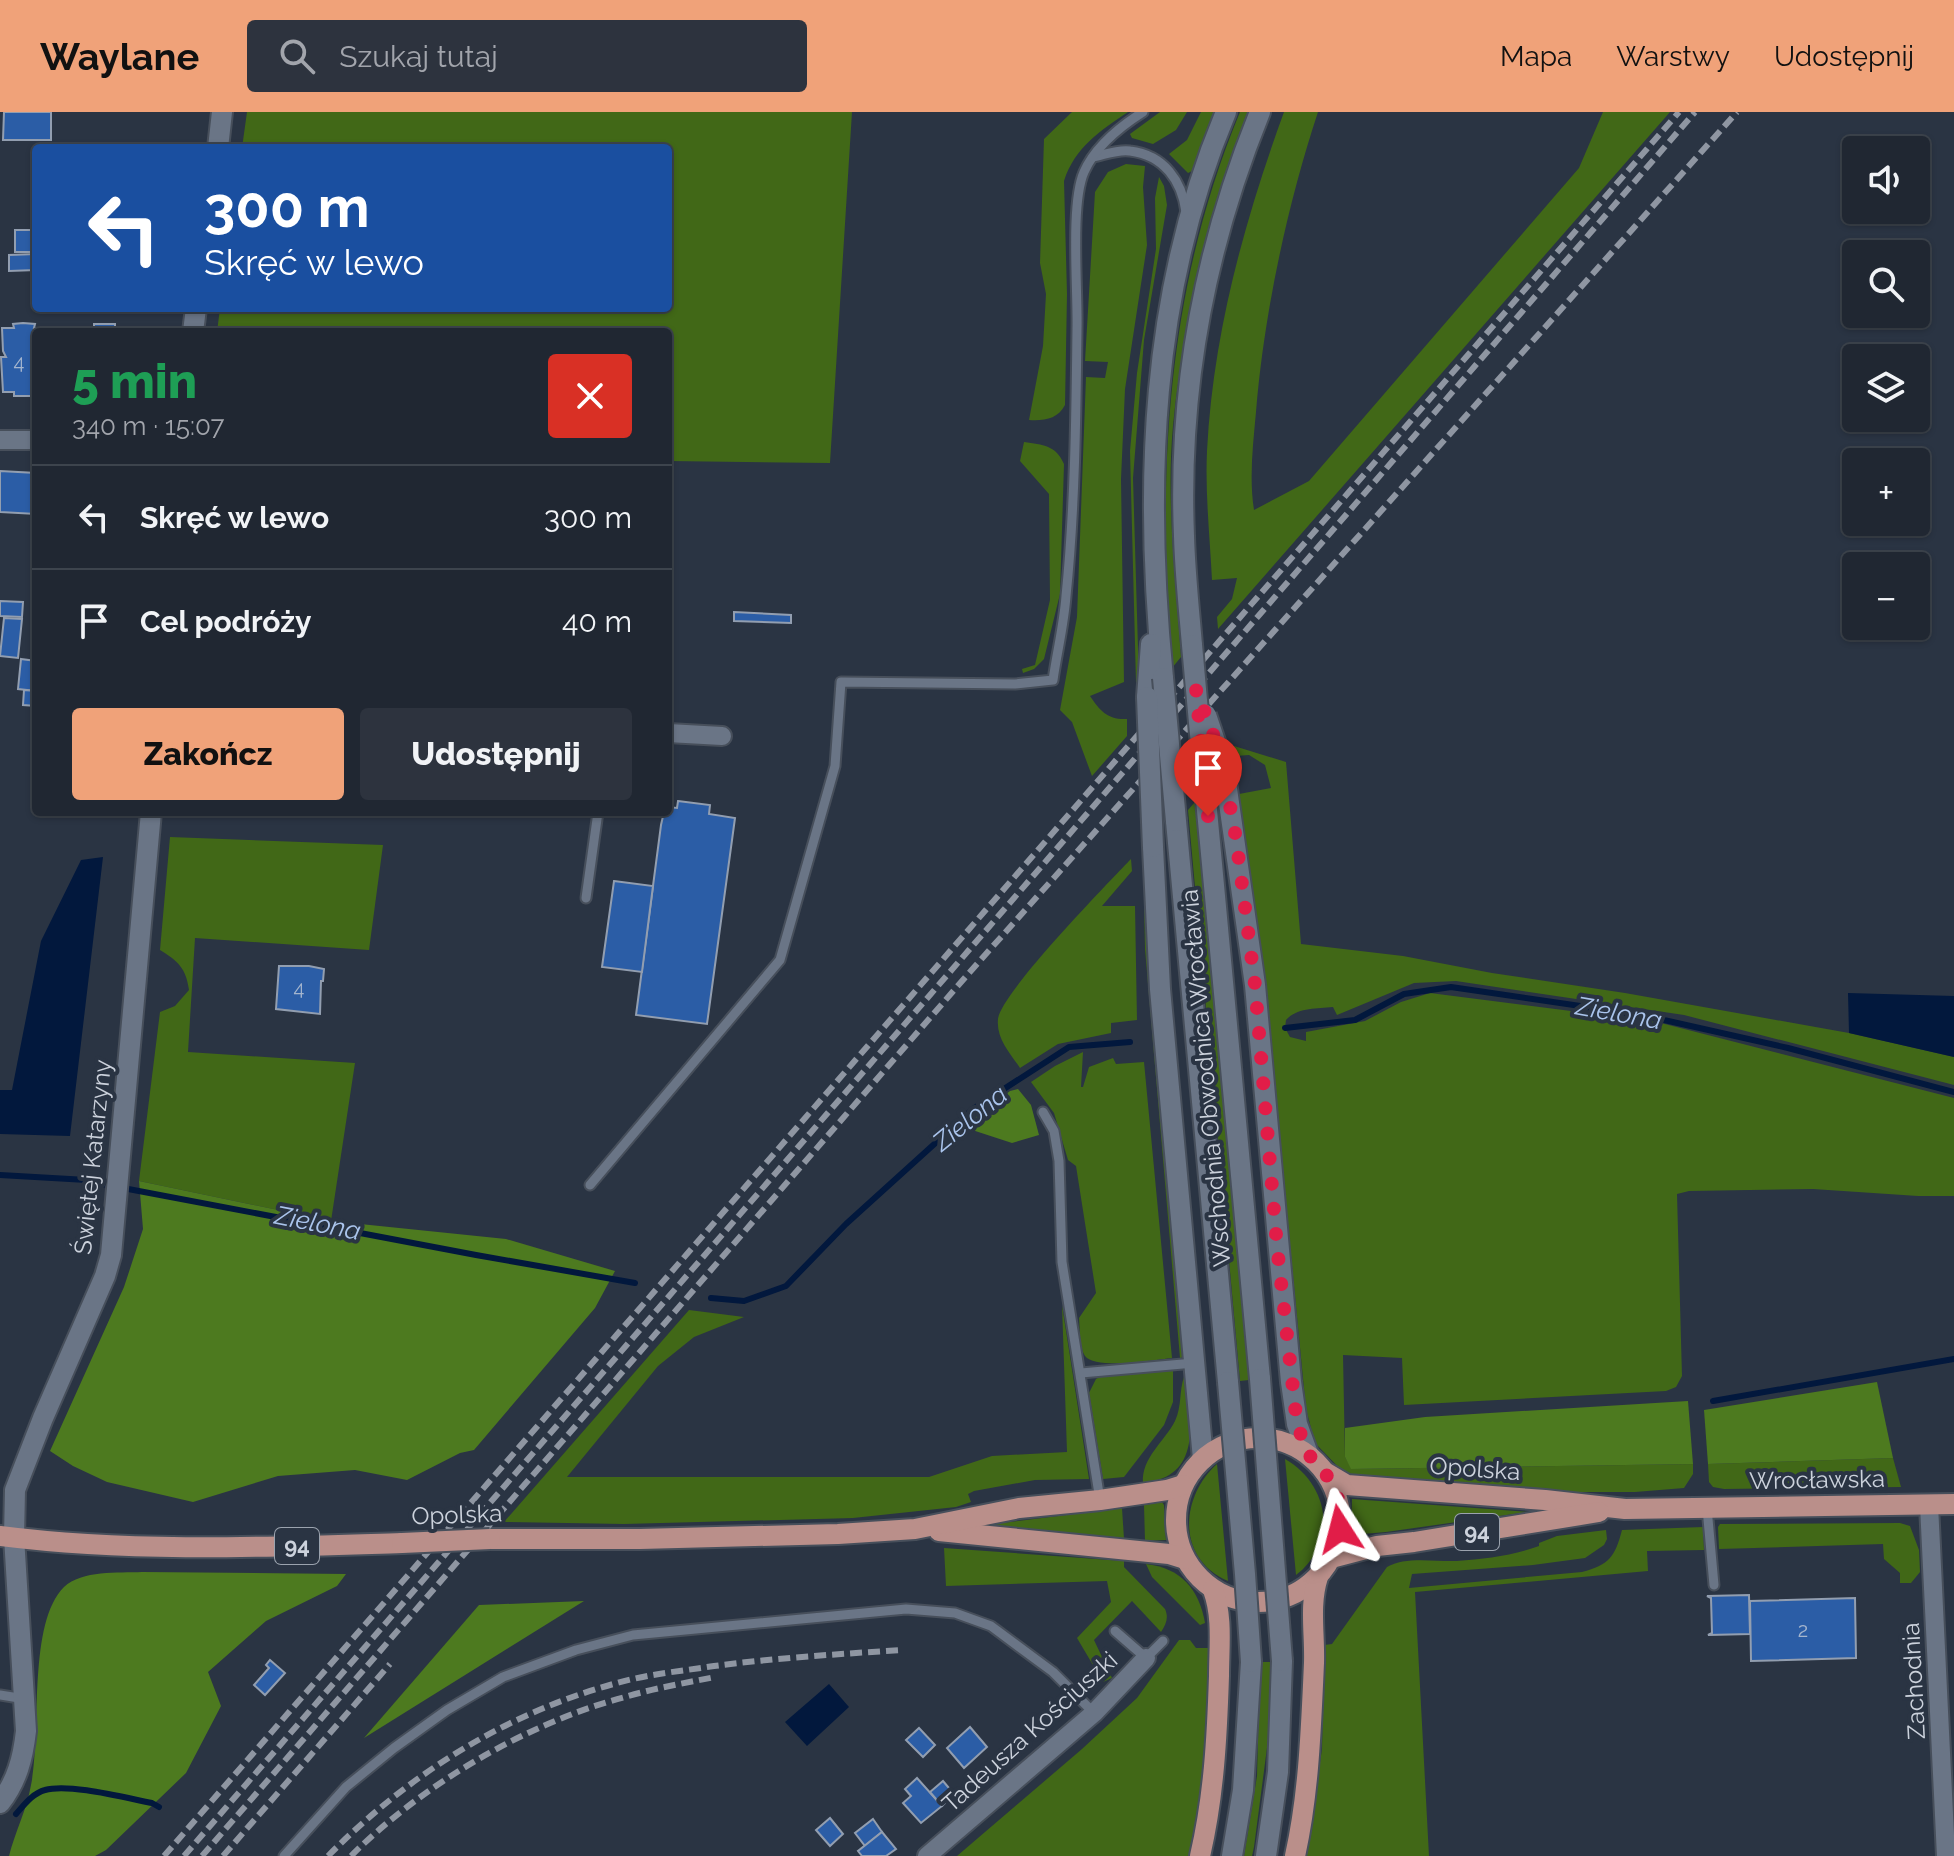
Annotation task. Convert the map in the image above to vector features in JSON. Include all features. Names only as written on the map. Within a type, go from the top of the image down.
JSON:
[{"type":"main road","points":[[218,144],[222,112]]},
{"type":"main road","name":"Wschodnia Obwodnica Wrocławia","points":[[1226,112],[1187,227],[1169,304],[1156,404],[1152,524],[1251,1662],[1245,1776],[1232,1856]]},
{"type":"main road","name":"Wschodnia Obwodnica Wrocławia","points":[[1260,112],[1230,193],[1209,266],[1188,398],[1184,536],[1276,1562],[1282,1661],[1278,1772],[1266,1856]]},
{"type":"main road","points":[[1157,608],[1147,697],[1161,1004],[1203,1459]]},
{"type":"main road","points":[[1196,689],[1224,768],[1255,985],[1291,1382],[1297,1424],[1308,1454]]},
{"type":"main road","name":"Świętej Katarzyny","points":[[0,1803],[10,1790],[23,1758],[25,1699],[7,1536],[15,1490],[111,1255],[151,816]]},
{"type":"main road","name":"94","points":[[1273,1439],[1308,1454],[1325,1472],[1338,1499],[1340,1529],[1331,1558],[1318,1577],[1286,1598],[1268,1602],[1230,1598],[1213,1590],[1197,1577],[1185,1559],[1177,1535],[1176,1510],[1183,1485],[1203,1459],[1218,1448],[1236,1441],[1273,1439]]},
{"type":"main road","name":"Opolska","points":[[1325,1472],[1347,1485],[1625,1509],[1680,1509]]},
{"type":"main road","name":"Opolska","points":[[7,1536],[105,1545],[233,1549],[490,1539],[838,1534],[915,1529],[1019,1508],[1100,1500],[1183,1485]]},
{"type":"main road","name":"Wrocławska","points":[[1680,1509],[1954,1504]]},
{"type":"main road","name":"Opolska","points":[[1331,1558],[1377,1546],[1625,1509]]},
{"type":"main road","name":"Opolska","points":[[915,1529],[1169,1554],[1185,1559]]},
{"type":"main road","points":[[1295,1856],[1310,1760],[1314,1655],[1312,1594],[1318,1577]]},
{"type":"main road","points":[[1200,1856],[1213,1793],[1218,1723],[1220,1641],[1218,1604],[1213,1590]]},
{"type":"street","points":[[0,440],[32,440]]},
{"type":"street","points":[[672,733],[722,736]]},
{"type":"street","name":"Zachodnia","points":[[1929,1505],[1946,1856]]},
{"type":"street","name":"Tadeusza Kościuszki","points":[[927,1856],[1094,1713],[1146,1658]]},
{"type":"lane","points":[[590,1185],[780,960],[835,766],[841,682],[1015,684],[1053,680],[1066,598],[1072,521],[1077,201],[1083,173],[1093,157],[1112,136],[1143,112]]},
{"type":"lane","points":[[1093,157],[1129,150],[1155,159],[1171,171],[1182,195],[1187,227]]},
{"type":"lane","points":[[586,898],[597,816]]},
{"type":"lane","points":[[1043,1112],[1054,1131],[1062,1262],[1100,1500]]},
{"type":"lane","points":[[1081,1373],[1194,1363]]},
{"type":"lane","points":[[1707,1508],[1714,1585]]},
{"type":"lane","points":[[284,1856],[346,1787],[447,1710],[503,1677],[576,1650],[633,1635],[906,1609],[955,1613],[991,1626],[1053,1672],[1094,1713]]},
{"type":"lane","points":[[1115,1631],[1146,1658]]},
{"type":"lane","name":"Tadeusza Kościuszki","points":[[1146,1658],[1163,1641]]},
{"type":"lane","points":[[0,1695],[25,1699]]},
{"type":"green space","points":[[247,112],[852,112],[830,463],[672,461],[672,328],[218,328],[220,312],[672,312],[672,144],[243,144]]},
{"type":"green space","points":[[1072,112],[1128,112],[1098,133],[1082,149],[1064,181],[1067,294],[1065,405],[1050,418],[1029,420],[1043,346],[1046,294],[1040,263],[1044,139]]},
{"type":"green space","points":[[1160,112],[1187,112],[1176,130],[1153,144],[1132,138],[1130,134]]},
{"type":"green space","points":[[1201,112],[1214,112],[1192,171],[1188,173],[1169,154],[1187,140]]},
{"type":"green space","points":[[1240,112],[1248,112],[1221,189],[1200,266],[1178,385],[1171,483],[1181,657],[1172,668],[1166,526],[1172,386],[1196,248],[1215,180]]},
{"type":"green space","points":[[1284,112],[1318,112],[1296,185],[1271,299],[1253,449],[1254,510],[1309,481],[1579,168],[1603,112],[1670,112],[1218,629],[1217,617],[1232,599],[1237,578],[1212,580],[1207,483],[1210,407],[1223,321],[1233,279],[1256,195]]},
{"type":"green space","points":[[1126,164],[1145,166],[1143,187],[1147,245],[1125,389],[1121,479],[1124,682],[1090,696],[1105,714],[1127,719],[1127,736],[1092,776],[1072,722],[1060,710],[1077,617],[1086,377],[1105,378],[1108,362],[1085,361],[1095,192],[1108,172]]},
{"type":"green space","points":[[1159,177],[1167,205],[1144,340],[1133,478],[1139,682],[1136,683],[1130,451],[1137,373],[1156,249],[1155,198]]},
{"type":"green space","points":[[1024,442],[1053,449],[1064,464],[1060,594],[1044,659],[1034,669],[1023,673],[1022,669],[1035,665],[1050,600],[1049,494],[1020,461]]},
{"type":"green space","points":[[1234,746],[1286,762],[1301,944],[1403,956],[1625,993],[1849,1033],[1954,1057],[1954,1085],[1684,1015],[1456,981],[1414,983],[1337,1015],[1333,1007],[1302,1011],[1286,1020],[1285,1028],[1290,1037],[1306,1041],[1306,1032],[1365,1021],[1401,1002],[1430,993],[1657,1022],[1954,1098],[1954,1196],[1813,1189],[1689,1191],[1677,1194],[1682,1376],[1676,1387],[1666,1391],[1404,1405],[1402,1358],[1343,1355],[1345,1457],[1352,1469],[1693,1464],[1693,1474],[1684,1488],[1571,1492],[1352,1475],[1344,1473],[1315,1443],[1306,1409],[1264,979],[1239,794],[1271,788],[1265,765],[1249,755],[1235,756]]},
{"type":"green space","points":[[1195,802],[1249,1380],[1240,1381],[1188,810]]},
{"type":"green space","points":[[170,837],[383,845],[369,950],[195,938],[188,1052],[355,1063],[331,1221],[139,1181],[160,1012],[175,1006],[189,990],[180,966],[160,950]]},
{"type":"green space","points":[[1131,859],[1132,871],[1102,906],[1135,906],[1137,1020],[1111,1023],[1111,1033],[1058,1044],[1020,1068],[999,1033],[998,1019],[1004,1006],[1057,938]]},
{"type":"green space","points":[[1148,903],[1184,1357],[1180,1358],[1145,949],[1144,904]]},
{"type":"green space","points":[[1083,1052],[1081,1087],[1089,1067],[1113,1058],[1116,1064],[1144,1062],[1172,1358],[1126,1363],[1101,1362],[1085,1356],[1082,1348],[1079,1318],[1096,1293],[1076,1166],[1068,1160],[1054,1113],[1031,1082]]},
{"type":"green space","points":[[1018,1089],[1031,1105],[1039,1135],[1012,1143],[963,1127],[1010,1091]]},
{"type":"green space","points":[[139,1181],[331,1221],[506,1239],[615,1271],[595,1308],[474,1450],[460,1453],[407,1480],[355,1470],[278,1476],[193,1502],[107,1482],[50,1451],[124,1287],[143,1229]]},
{"type":"green space","points":[[1062,1305],[1089,1479],[1035,1480],[974,1491],[968,1494],[971,1502],[956,1507],[853,1518],[624,1524],[504,1522],[689,1310],[744,1317],[694,1337],[658,1366],[567,1477],[929,1477],[992,1456],[1067,1452]]},
{"type":"green space","points":[[1173,1370],[1173,1402],[1164,1425],[1124,1477],[1103,1479],[1089,1393],[1096,1379],[1103,1375]]},
{"type":"green space","points":[[1184,1377],[1187,1381],[1190,1430],[1184,1459],[1162,1479],[1143,1483],[1143,1474],[1150,1458],[1177,1415]]},
{"type":"green space","points":[[1877,1382],[1893,1458],[1708,1464],[1704,1410]]},
{"type":"green space","points":[[1688,1401],[1693,1464],[1351,1469],[1345,1457],[1345,1428],[1425,1417]]},
{"type":"green space","points":[[1893,1458],[1901,1487],[1724,1489],[1713,1487],[1709,1482],[1708,1464]]},
{"type":"green space","points":[[1285,1459],[1312,1484],[1323,1515],[1323,1531],[1318,1547],[1296,1575]]},
{"type":"green space","points":[[1217,1464],[1228,1581],[1211,1571],[1199,1558],[1189,1527],[1196,1493]]},
{"type":"green space","points":[[1352,1499],[1528,1512],[1351,1535]]},
{"type":"green space","points":[[1162,1502],[1166,1540],[1145,1541],[1144,1505]]},
{"type":"green space","points":[[1122,1508],[1124,1539],[985,1529],[986,1525]]},
{"type":"green space","points":[[1900,1523],[1910,1526],[1919,1550],[1920,1572],[1911,1583],[1900,1583],[1900,1573],[1884,1559],[1883,1544],[1719,1549],[1720,1524]]},
{"type":"green space","points":[[1703,1527],[1704,1550],[1647,1551],[1648,1571],[1415,1592],[1429,1856],[1306,1856],[1322,1749],[1324,1645],[1332,1644],[1387,1567],[1412,1561],[1457,1561],[1498,1556],[1539,1546],[1539,1543],[1557,1536],[1606,1530],[1604,1545],[1585,1558],[1412,1574],[1409,1588],[1582,1572],[1610,1558],[1622,1530]]},
{"type":"green space","points":[[944,1548],[1124,1561],[1124,1567],[1165,1609],[1166,1624],[1161,1632],[1132,1601],[1094,1640],[1112,1678],[1103,1682],[1077,1638],[1111,1602],[1107,1581],[946,1586]]},
{"type":"green space","points":[[1146,1564],[1169,1570],[1186,1582],[1198,1600],[1205,1623],[1200,1625],[1152,1577]]},
{"type":"green space","points":[[142,1572],[346,1574],[337,1586],[266,1621],[208,1672],[221,1706],[186,1773],[106,1850],[95,1856],[9,1856],[31,1785],[40,1652],[52,1604],[64,1587],[80,1578]]},
{"type":"green space","points":[[584,1601],[364,1738],[479,1605]]},
{"type":"green space","points":[[1179,1640],[1190,1640],[1196,1648],[1210,1648],[1208,1761],[1191,1856],[957,1856],[1137,1698]]},
{"type":"green space","points":[[1260,1662],[1271,1662],[1270,1725],[1254,1847],[1252,1856],[1244,1856],[1257,1776]]},
{"type":"water","points":[[103,857],[70,1136],[0,1134],[0,1090],[12,1090],[41,941],[81,860]]},
{"type":"water","points":[[1848,993],[1954,996],[1954,1057],[1849,1033]]},
{"type":"water","points":[[829,1684],[849,1707],[807,1746],[785,1722]]},
{"type":"building","points":[[4,112],[51,112],[51,140],[3,140]]},
{"type":"building","points":[[15,230],[32,230],[32,252],[15,252]]},
{"type":"building","points":[[32,254],[32,270],[9,271],[9,255]]},
{"type":"building","points":[[13,324],[35,324],[32,328],[32,396],[14,396],[14,392],[3,392],[1,357],[6,357],[2,328],[14,328]]},
{"type":"building","points":[[94,324],[115,324],[115,328],[94,328]]},
{"type":"building","points":[[0,471],[32,473],[32,514],[0,512]]},
{"type":"building","points":[[0,601],[23,602],[22,617],[0,616]]},
{"type":"building","points":[[734,612],[791,615],[791,623],[734,621]]},
{"type":"building","points":[[4,618],[22,619],[18,658],[0,656]]},
{"type":"building","points":[[21,659],[32,660],[32,691],[18,689]]},
{"type":"building","points":[[24,690],[32,691],[32,706],[23,705]]},
{"type":"building","points":[[678,801],[710,805],[709,814],[735,818],[707,1024],[636,1015],[661,825],[663,816],[672,816],[672,807],[677,808]]},
{"type":"building","points":[[614,881],[653,886],[642,972],[602,967]]},
{"type":"building","points":[[279,966],[324,969],[320,1014],[276,1009]]},
{"type":"building","points":[[1749,1595],[1750,1634],[1708,1635],[1712,1633],[1711,1598],[1707,1596]]},
{"type":"building","points":[[1855,1598],[1856,1658],[1751,1661],[1750,1601]]},
{"type":"building","points":[[270,1660],[285,1673],[265,1695],[254,1685],[269,1668],[266,1665]]},
{"type":"building","points":[[970,1727],[987,1747],[964,1768],[947,1748]]},
{"type":"building","points":[[919,1728],[935,1745],[923,1757],[906,1740]]},
{"type":"building","points":[[917,1778],[942,1806],[921,1823],[903,1803],[911,1796],[905,1789]]},
{"type":"building","points":[[943,1781],[954,1794],[942,1806],[930,1792]]},
{"type":"building","points":[[830,1818],[843,1834],[830,1846],[816,1830]]},
{"type":"building","points":[[873,1819],[882,1832],[865,1846],[855,1833]]},
{"type":"building","points":[[882,1832],[896,1849],[886,1856],[862,1856],[858,1851]]},
{"type":"waterway","name":"Zielona","points":[[1285,1028],[1355,1020],[1404,994],[1451,987],[1642,1015],[1788,1048],[1954,1092]]},
{"type":"waterway","name":"Zielona","points":[[711,1298],[744,1301],[786,1286],[846,1224],[973,1109],[1069,1047],[1130,1042]]},
{"type":"waterway","name":"Zielona","points":[[0,1175],[87,1180],[112,1186]]},
{"type":"waterway","name":"Zielona","points":[[123,1188],[635,1283]]},
{"type":"waterway","points":[[1713,1401],[1954,1359]]},
{"type":"waterway","points":[[16,1814],[37,1794],[55,1788],[98,1792],[159,1807]]},
{"type":"railway","points":[[164,1856],[1679,112]]},
{"type":"railway","points":[[184,1856],[1695,112]]},
{"type":"railway","points":[[202,1856],[969,973],[1737,112]]},
{"type":"railway","points":[[328,1856],[392,1799],[461,1750],[536,1711],[576,1696],[641,1677],[714,1666],[902,1650]]},
{"type":"railway","points":[[223,1856],[390,1664]]},
{"type":"railway","points":[[351,1856],[410,1804],[478,1759],[514,1740],[588,1708],[715,1677]]},
{"type":"route","points":[[1208,816],[1196,689],[1220,753],[1236,838],[1255,985],[1277,1246],[1297,1424],[1308,1454],[1325,1472],[1338,1499],[1340,1529]]}]
